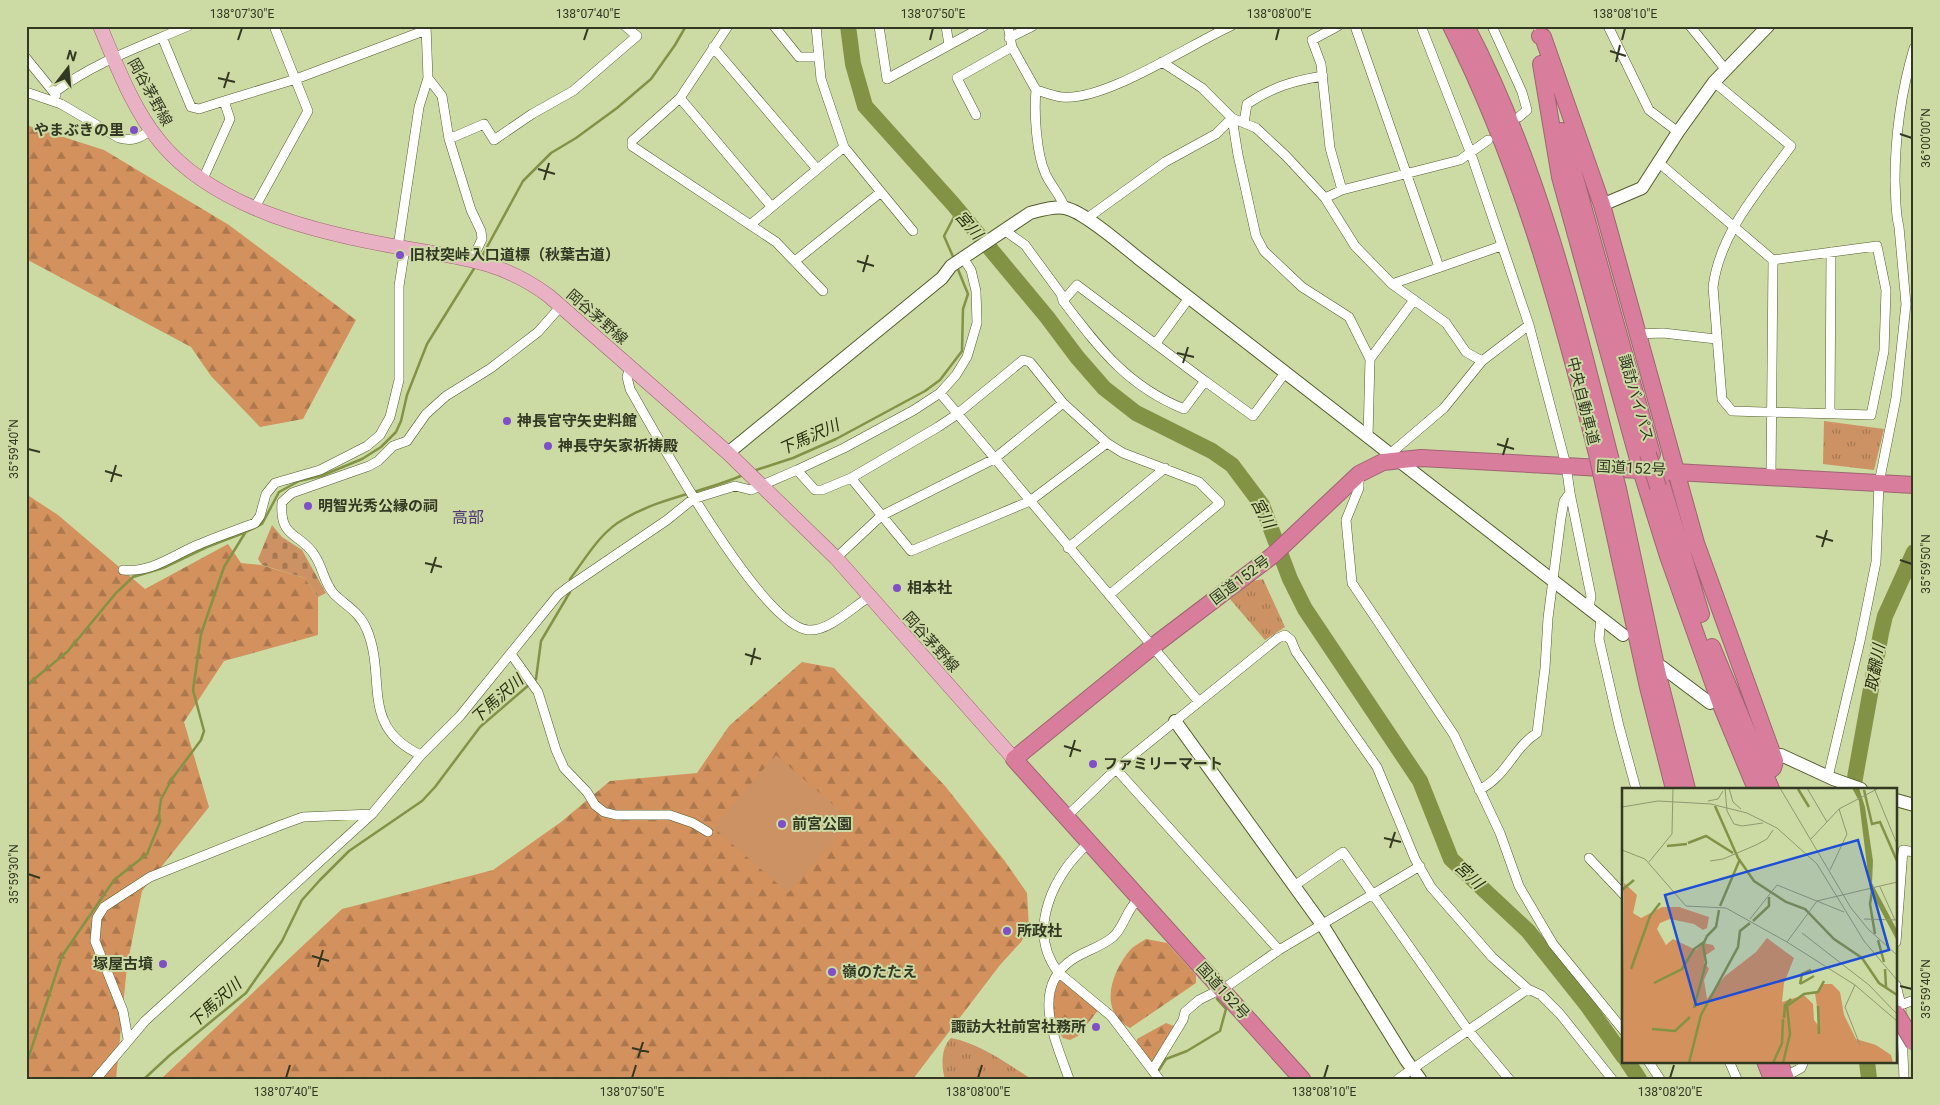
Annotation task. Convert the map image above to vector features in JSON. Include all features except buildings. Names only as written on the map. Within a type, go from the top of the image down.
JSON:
[{"type":"highway","name":"中央自動車道","points":[[1451,26],[1492,115],[1530,216],[1604,458]]},
{"type":"highway","name":"中央自動車道","points":[[1466,26],[1505,110],[1542,212],[1575,320],[1611,488],[1688,788]]},
{"type":"highway","name":"諏訪バイパス","points":[[1537,28],[1541,64],[1571,182],[1660,486],[1696,617],[1764,785]]},
{"type":"highway","name":"諏訪バイパス","points":[[1537,28],[1575,182],[1650,454]]},
{"type":"highway","points":[[1537,28],[1543,37],[1602,205],[1637,334],[1678,470],[1696,543],[1775,761],[1764,785]]},
{"type":"highway","points":[[1541,64],[1540,69],[1560,177],[1641,470],[1668,556],[1718,696],[1764,785]]},
{"type":"highway","name":"国道152号","points":[[1302,1079],[1014,759],[1152,647],[1272,556],[1360,474],[1394,457],[1566,464],[1641,470],[1678,470],[1914,485]]},
{"type":"highway","name":"中央自動車道","points":[[1611,488],[1648,687],[1674,788]]},
{"type":"highway","points":[[1899,1009],[1914,1043]]},
{"type":"highway","points":[[1898,1030],[1914,1056]]},
{"type":"highway","points":[[1765,1062],[1772,1079]]},
{"type":"main road","name":"岡谷茅野線","points":[[100,26],[134,102],[151,130],[173,156],[203,179],[254,208],[362,240],[477,261],[505,269],[526,280],[561,306],[728,453],[836,558],[1014,759]]},
{"type":"street","points":[[55,92],[72,79],[113,57],[188,26]]},
{"type":"street","points":[[254,208],[308,111],[274,26]]},
{"type":"street","points":[[449,139],[484,124],[494,140],[532,114],[573,91],[637,36],[625,26]]},
{"type":"street","points":[[728,26],[680,98],[632,141],[632,146],[776,242],[795,260],[822,291]]},
{"type":"street","points":[[774,26],[799,57],[819,57]]},
{"type":"street","points":[[816,26],[821,79],[844,147],[913,231]]},
{"type":"street","points":[[879,26],[887,79],[984,26]]},
{"type":"street","points":[[946,26],[949,45]]},
{"type":"street","points":[[1008,26],[1011,43],[1036,90],[1038,137],[1044,170],[1060,194],[1065,208]]},
{"type":"street","points":[[976,115],[958,78],[1033,26]]},
{"type":"street","points":[[1036,90],[1062,97],[1085,95],[1119,83],[1162,62],[1206,37],[1231,26]]},
{"type":"street","points":[[1338,26],[1312,40],[1321,64],[1330,148],[1342,190]]},
{"type":"street","points":[[1356,26],[1438,267]]},
{"type":"street","points":[[1421,26],[1470,154],[1529,325],[1566,464],[1570,494],[1591,596],[1589,609]]},
{"type":"street","points":[[1492,26],[1522,92],[1528,110],[1518,117]]},
{"type":"street","points":[[1608,26],[1650,110],[1678,132]]},
{"type":"street","points":[[1690,26],[1726,70]]},
{"type":"street","points":[[1602,205],[1642,188],[1678,132],[1714,82],[1768,26]]},
{"type":"street","points":[[123,570],[145,569],[160,564],[200,544],[255,523],[274,498],[350,474],[374,463],[387,441],[390,417],[398,392],[399,286],[402,248],[419,106],[428,78],[426,28],[296,80],[199,109],[191,107],[162,37]]},
{"type":"street","points":[[713,47],[817,168]]},
{"type":"street","points":[[1830,778],[1876,562],[1882,483],[1902,351],[1906,304],[1899,227],[1896,215],[1895,156],[1900,109],[1914,48]]},
{"type":"street","points":[[26,58],[55,92],[61,104]]},
{"type":"street","points":[[1162,62],[1202,88],[1232,118],[1256,128],[1286,156],[1325,198],[1355,246],[1392,284],[1446,322],[1466,352],[1482,362]]},
{"type":"street","points":[[1244,123],[1246,104],[1269,90],[1292,82],[1323,76]]},
{"type":"street","points":[[428,78],[442,96],[449,139],[471,210],[481,231],[482,239],[477,261]]},
{"type":"street","points":[[1714,82],[1791,146],[1734,225],[1715,270],[1713,287],[1722,399],[1732,411],[1871,415],[1884,351],[1886,290],[1877,246],[1772,260]]},
{"type":"street","points":[[26,92],[61,104],[119,138],[129,141],[138,139],[151,130]]},
{"type":"street","points":[[680,98],[771,206]]},
{"type":"street","points":[[203,179],[230,119],[224,100]]},
{"type":"street","points":[[1086,219],[1165,162],[1216,134],[1232,118]]},
{"type":"street","points":[[1232,118],[1256,236],[1264,250],[1302,288],[1349,317],[1370,359],[1368,437]]},
{"type":"street","points":[[1325,198],[1342,190],[1460,160],[1488,140]]},
{"type":"street","points":[[750,225],[844,147]]},
{"type":"street","points":[[1658,162],[1734,225],[1772,260],[1771,476]]},
{"type":"street","points":[[795,260],[881,192]]},
{"type":"street","points":[[728,453],[942,278],[960,260],[1030,214],[1043,210],[1065,208],[1086,219],[1623,635]]},
{"type":"street","points":[[1002,232],[1024,245],[1061,294],[1063,301],[1107,357],[1146,391],[1159,399],[1184,409],[1205,381]]},
{"type":"street","points":[[1392,284],[1501,246]]},
{"type":"street","points":[[1830,252],[1830,413]]},
{"type":"street","points":[[96,1079],[145,1021],[372,814],[422,755],[460,716],[558,595],[667,520],[690,495],[735,486],[751,490],[757,481],[797,470],[853,443],[914,410],[940,393],[956,375],[967,357],[977,323],[976,291],[971,270],[960,260]]},
{"type":"street","points":[[1063,301],[1077,285],[1253,416],[1285,374]]},
{"type":"street","points":[[1156,343],[1189,298]]},
{"type":"street","points":[[1370,359],[1414,300]]},
{"type":"street","points":[[422,755],[407,749],[384,724],[368,630],[352,608],[334,594],[325,581],[315,556],[304,543],[291,536],[285,527],[274,498],[275,483],[320,470],[367,446],[387,441],[407,441],[426,414],[446,396],[490,368],[538,332],[561,306]]},
{"type":"street","points":[[1394,457],[1444,408],[1482,362],[1529,325]]},
{"type":"street","points":[[1637,334],[1716,339]]},
{"type":"street","points":[[797,470],[815,490],[822,490],[850,478],[956,415],[1023,360],[1030,362],[1064,404],[1107,443],[1123,453],[1200,482],[1220,503],[1109,596]]},
{"type":"street","points":[[630,367],[628,377],[630,389],[690,495],[737,563],[793,625],[810,630],[835,624],[845,612],[870,597]]},
{"type":"street","points":[[940,393],[956,415],[1199,702]]},
{"type":"street","points":[[836,558],[881,516],[994,459],[1064,404]]},
{"type":"street","points":[[850,478],[911,551],[1030,501],[1107,443]]},
{"type":"street","points":[[1068,548],[1164,468]]},
{"type":"street","points":[[1360,474],[1359,488],[1346,520],[1352,583],[1454,735],[1500,833],[1519,886],[1553,944],[1622,1029]]},
{"type":"street","points":[[1479,790],[1493,783],[1508,766],[1526,739],[1537,733],[1564,500],[1570,494]]},
{"type":"street","points":[[1601,618],[1599,639],[1636,788]]},
{"type":"street","points":[[1066,817],[1116,769],[1278,638],[1285,636],[1291,640],[1296,652],[1377,767],[1431,887],[1492,957],[1528,989],[1541,995],[1560,1014],[1612,1079]]},
{"type":"street","points":[[511,654],[531,683],[544,710],[556,750],[564,768],[587,792],[595,805],[604,812],[616,815],[670,815],[693,823],[708,832]]},
{"type":"street","points":[[1662,667],[1710,703]]},
{"type":"street","points":[[1175,721],[1323,926],[1416,1074]]},
{"type":"street","points":[[1781,755],[1830,778],[1858,788]]},
{"type":"street","points":[[1116,769],[1279,950]]},
{"type":"street","points":[[1898,801],[1914,805]]},
{"type":"street","points":[[128,1040],[123,1011],[95,941],[97,918],[104,907],[150,878],[281,825],[312,816],[372,814]]},
{"type":"street","points":[[1089,843],[1072,859],[1048,900],[1043,933],[1044,946],[1051,964],[1111,1016],[1155,1076],[1183,1020],[1185,1012],[1199,1000],[1229,985],[1279,950],[1323,926],[1420,866]]},
{"type":"street","points":[[1898,909],[1903,850],[1914,852]]},
{"type":"street","points":[[1294,886],[1343,852],[1468,1030],[1509,1079]]},
{"type":"street","points":[[1589,858],[1622,893]]},
{"type":"street","points":[[1069,1079],[1050,1026],[1048,1010],[1049,999],[1058,972],[1072,960],[1116,934],[1138,899]]},
{"type":"street","points":[[1398,1079],[1416,1074],[1468,1030],[1528,989]]},
{"type":"street","points":[[1904,1079],[1899,1009],[1914,1000]]},
{"type":"street","points":[[1649,1062],[1660,1079]]},
{"type":"street","points":[[1729,1062],[1737,1079]]},
{"type":"street","points":[[1785,1071],[1801,1068],[1804,1062]]},
{"type":"green space","points":[[26,125],[104,150],[229,225],[356,320],[303,419],[260,427],[211,376],[191,347],[26,259]]},
{"type":"green space","points":[[1824,421],[1884,429],[1874,470],[1823,464]]},
{"type":"green space","points":[[26,494],[58,515],[145,589],[228,544],[241,563],[261,565],[305,578],[318,597],[318,635],[224,661],[184,722],[209,807],[142,891],[127,966],[116,1079],[26,1079]]},
{"type":"green space","points":[[272,525],[282,537],[302,550],[326,593],[318,597],[305,578],[262,565],[258,559]]},
{"type":"green space","points":[[1263,579],[1285,627],[1265,640],[1230,599],[1253,581]]},
{"type":"green space","points":[[802,662],[834,668],[945,786],[1004,860],[1027,893],[1029,929],[1021,942],[1000,965],[913,1079],[157,1079],[162,1078],[342,909],[493,870],[561,822],[610,781],[697,773],[729,726]]},
{"type":"green space","name":"前宮公園","points":[[776,755],[852,821],[788,893],[713,827]]},
{"type":"green space","points":[[1146,939],[1167,943],[1196,975],[1196,983],[1130,1028],[1120,1021],[1114,1012],[1111,1002],[1111,991],[1117,969],[1123,959],[1132,949]]},
{"type":"green space","points":[[1061,977],[1099,1009],[1078,1036],[1070,1040],[1063,1038],[1058,1031],[1053,1016],[1053,1001]]},
{"type":"green space","points":[[1166,1023],[1174,1026],[1173,1030],[1153,1062],[1151,1062],[1137,1042],[1137,1039]]},
{"type":"green space","points":[[951,1038],[983,1049],[1031,1079],[945,1079],[943,1057],[945,1047]]},
{"type":"waterway","points":[[481,258],[523,181],[551,153],[576,138],[617,108],[651,79],[686,26]]},
{"type":"waterway","name":"宮川","points":[[848,26],[853,64],[865,106],[953,204],[1104,388],[1136,413],[1212,451],[1232,465],[1262,505],[1290,579],[1305,609],[1420,781],[1451,859],[1528,931],[1587,1005],[1622,1054]]},
{"type":"waterway","name":"下馬沢川","points":[[954,259],[944,236],[957,211]]},
{"type":"waterway","points":[[26,686],[68,651],[116,593],[133,577],[163,568],[262,524],[279,492],[299,481],[321,476],[362,459],[381,447],[396,432],[401,421],[407,395],[427,344],[475,267]]},
{"type":"waterway","name":"下馬沢川","points":[[753,471],[793,458],[836,439],[925,391],[940,380],[962,351],[963,309],[968,294],[957,267]]},
{"type":"waterway","name":"下馬沢川","points":[[570,582],[570,579],[588,554],[615,524],[653,505],[743,475]]},
{"type":"waterway","points":[[26,1065],[62,956],[114,880],[147,854],[160,822],[161,799],[172,779],[201,740],[204,731],[193,690],[201,634],[224,567],[245,533]]},
{"type":"waterway","name":"取飜川","points":[[1853,788],[1885,616],[1914,552]]},
{"type":"waterway","name":"下馬沢川","points":[[534,681],[536,679],[541,641],[570,592],[570,588]]},
{"type":"waterway","name":"下馬沢川","points":[[144,1079],[170,1055],[246,993],[282,941],[302,900],[320,880],[349,851],[422,801],[435,787],[480,727],[530,684]]},
{"type":"waterway","points":[[1159,1070],[1166,1059],[1187,1051],[1220,1031],[1226,1009],[1217,999]]},
{"type":"waterway","name":"宮川","points":[[1628,1062],[1639,1079]]},
{"type":"waterway","name":"取飜川","points":[[1867,1062],[1869,1079]]},
{"type":"place","name":"やまぶきの里","points":[[134,130]]},
{"type":"place","name":"旧杖突峠入口道標（秋葉古道）","points":[[400,255]]},
{"type":"place","name":"神長官守矢史料館","points":[[507,421]]},
{"type":"place","name":"神長守矢家祈祷殿","points":[[548,446]]},
{"type":"place","name":"明智光秀公縁の祠","points":[[308,506]]},
{"type":"place","name":"相本社","points":[[897,588]]},
{"type":"place","name":"ファミリーマート","points":[[1093,764]]},
{"type":"place","name":"前宮公園","points":[[782,824]]},
{"type":"place","name":"所政社","points":[[1007,931]]},
{"type":"place","name":"塚屋古墳","points":[[163,964]]},
{"type":"place","name":"嶺のたたえ","points":[[832,972]]},
{"type":"place","name":"諏訪大社前宮社務所","points":[[1096,1027]]},
{"type":"district","name":"高部","points":[[468,517]]}]
